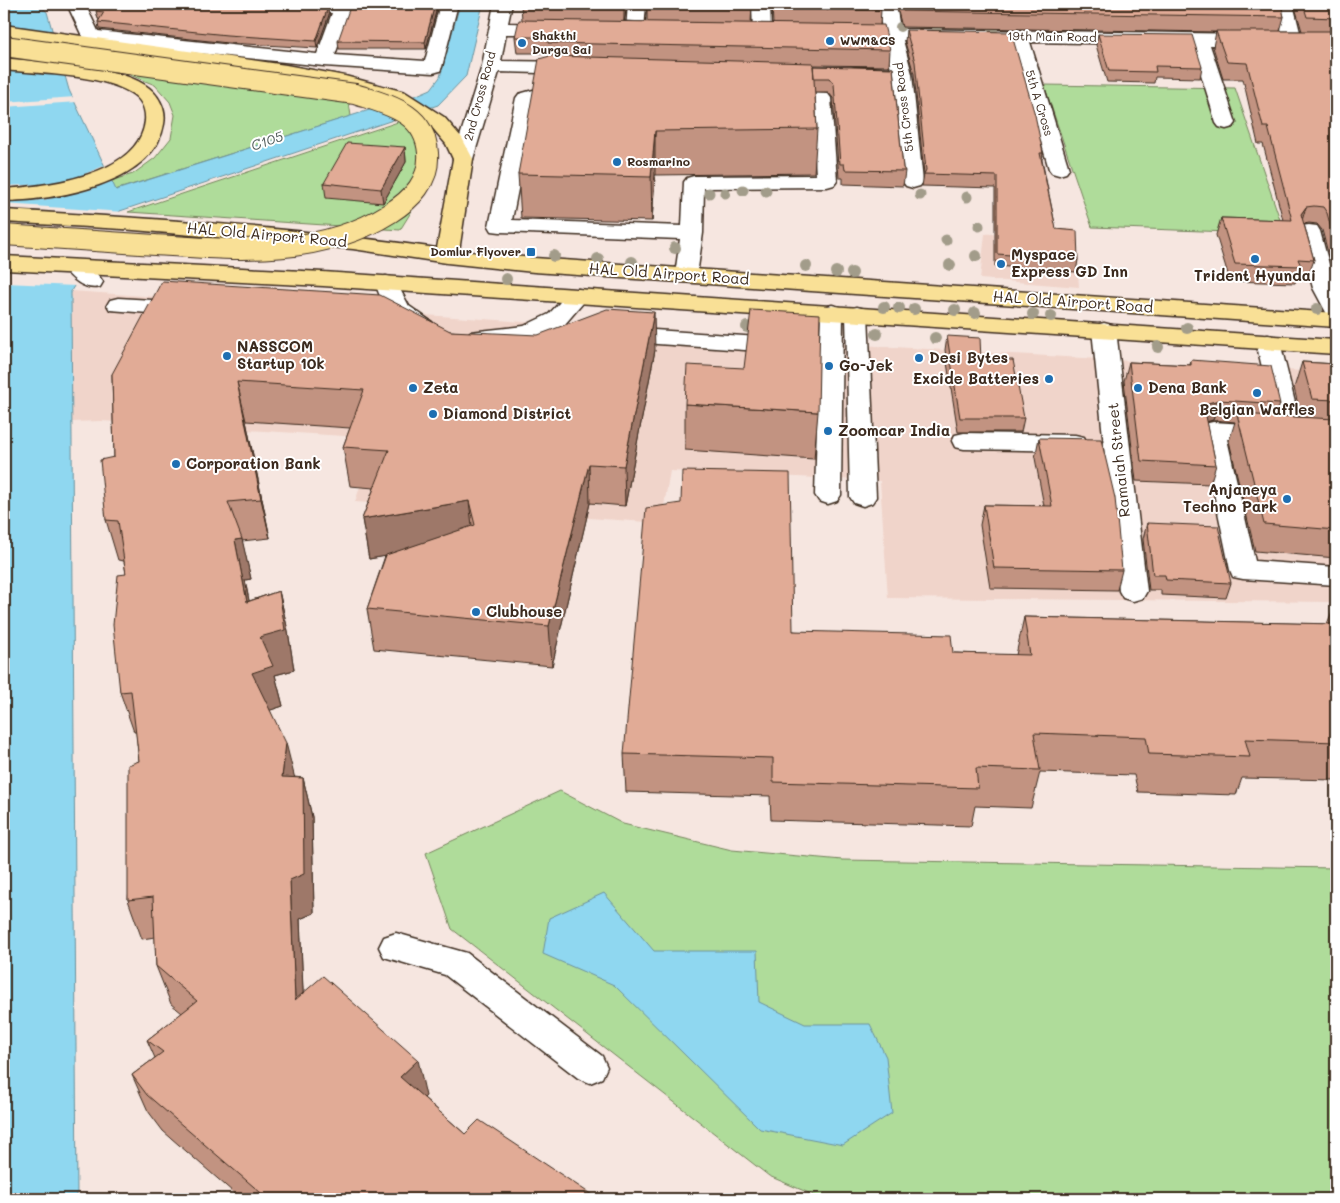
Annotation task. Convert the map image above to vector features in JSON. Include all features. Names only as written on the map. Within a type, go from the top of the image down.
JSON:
[{"type":"main road","points":[[4,31],[286,71],[345,82],[398,96],[437,121],[456,142],[463,159],[447,256]]},
{"type":"main road","points":[[4,46],[355,94],[387,105],[418,122],[427,140],[429,162],[423,183],[410,200],[388,217],[351,233],[313,245],[256,251],[4,235]]},
{"type":"main road","points":[[4,64],[113,79],[137,89],[151,103],[157,115],[152,138],[139,154],[125,166],[83,183],[43,192],[4,194]]},
{"type":"main road","name":"HAL Old Airport Road","points":[[4,216],[122,223],[353,242],[447,256],[534,265],[1336,320]]},
{"type":"main road","name":"HAL Old Airport Road","points":[[4,263],[87,274],[229,284],[386,283],[1336,347]]},
{"type":"street","points":[[76,4],[91,36],[324,60],[433,67],[449,4]]},
{"type":"street","points":[[215,4],[343,6],[324,60]]},
{"type":"street","name":"2nd Cross Road","points":[[463,159],[491,66],[503,4]]},
{"type":"street","points":[[635,30],[637,4]]},
{"type":"street","points":[[762,4],[762,32]]},
{"type":"street","name":"5th Cross Road","points":[[887,4],[892,35],[902,74],[913,182]]},
{"type":"street","name":"19th Main Road","points":[[827,33],[1302,40],[1284,4]]},
{"type":"street","points":[[497,28],[566,29]]},
{"type":"street","points":[[615,30],[654,30]]},
{"type":"street","points":[[742,32],[780,32]]},
{"type":"street","name":"5th A Cross","points":[[1019,36],[1059,169]]},
{"type":"street","points":[[1199,39],[1226,123]]},
{"type":"street","points":[[491,66],[598,68]]},
{"type":"street","points":[[834,72],[902,74]]},
{"type":"street","points":[[686,276],[692,233],[694,182],[827,181],[821,98],[551,91],[526,98],[500,226],[692,233]]},
{"type":"street","points":[[1309,231],[1324,288],[1336,311]]},
{"type":"street","points":[[386,283],[399,310],[425,328],[468,338],[529,333],[557,319],[578,296]]},
{"type":"street","points":[[118,305],[206,310]]},
{"type":"street","points":[[828,495],[832,312]]},
{"type":"street","points":[[857,314],[863,496]]},
{"type":"street","points":[[379,320],[418,322]]},
{"type":"street","points":[[536,329],[832,349]]},
{"type":"street","name":"Ramaiah Street","points":[[1104,330],[1133,590]]},
{"type":"street","points":[[1268,342],[1300,435],[1213,430],[1243,570],[1336,576]]},
{"type":"street","points":[[964,441],[1117,444]]},
{"type":"street","points":[[396,946],[455,963],[590,1067]]},
{"type":"shaded area","points":[[1075,228],[1079,287],[980,279],[985,234]]},
{"type":"shaded area","points":[[71,291],[877,346],[1336,373],[1336,602],[888,598],[880,481],[670,471],[661,523],[355,502],[376,438],[101,421],[72,422]]},
{"type":"green space","points":[[123,72],[349,103],[351,116],[115,190],[110,181],[133,174],[155,158],[171,138],[175,115],[170,102],[155,85]]},
{"type":"green space","points":[[1044,85],[1235,88],[1285,234],[1092,227]]},
{"type":"green space","points":[[407,119],[438,149],[429,183],[400,230],[128,212]]},
{"type":"green space","points":[[560,791],[623,824],[732,850],[842,860],[1336,868],[1336,1199],[823,1199],[769,1176],[452,929],[426,853]]},
{"type":"water","points":[[4,4],[38,4],[47,12],[69,90],[116,190],[431,89],[440,77],[460,4],[483,4],[466,76],[438,105],[120,211],[71,291],[77,1199],[4,1199]]},
{"type":"water","points":[[604,893],[654,951],[757,951],[759,1002],[805,1024],[870,1024],[886,1057],[892,1113],[843,1145],[760,1129],[614,985],[543,954],[549,918]]},
{"type":"pier","points":[[75,97],[77,102],[4,107],[4,102]]},
{"type":"pier","points":[[106,165],[113,181],[89,190],[43,200],[4,202],[4,186],[44,184],[77,177]]},
{"type":"pier","points":[[4,204],[124,212],[76,286],[4,283]]},
{"type":"building","points":[[101,4],[224,4],[328,7],[316,41],[227,35],[98,22],[104,12],[96,11]]},
{"type":"building","points":[[351,4],[435,4],[425,42],[338,41]]},
{"type":"building","points":[[624,4],[624,7],[521,5]]},
{"type":"building","points":[[647,4],[752,4],[752,8],[647,7]]},
{"type":"building","points":[[773,4],[880,4],[881,10],[774,9]]},
{"type":"building","points":[[902,4],[1281,4],[1284,17],[903,11]]},
{"type":"building","points":[[1303,4],[1336,4],[1336,18],[1307,17]]},
{"type":"building","points":[[519,20],[884,25],[890,50],[548,43],[549,37],[515,37]]},
{"type":"building","points":[[906,30],[1011,32],[1035,115],[1043,153],[1040,153],[1056,229],[1077,231],[1078,260],[997,254],[997,176],[924,174],[926,170],[915,62]]},
{"type":"building","points":[[1216,31],[1336,31],[1336,246],[1327,213],[1323,207],[1306,207],[1301,214],[1314,260],[1298,259],[1301,266],[1235,264],[1221,218],[1292,220],[1268,127],[1263,127],[1247,63],[1227,62]]},
{"type":"building","points":[[1098,34],[1192,35],[1202,67],[1155,66],[1156,72],[1109,71]]},
{"type":"building","points":[[550,56],[813,63],[817,129],[655,131],[651,177],[518,174],[539,59]]},
{"type":"building","points":[[813,66],[893,68],[903,168],[905,171],[845,170],[844,164],[840,164],[834,84],[829,78],[814,78]]},
{"type":"building","points":[[347,143],[405,147],[381,189],[324,183]]},
{"type":"building","points":[[162,281],[380,295],[450,331],[538,335],[607,309],[654,312],[624,466],[589,464],[549,626],[367,609],[386,555],[475,525],[469,501],[362,519],[389,450],[343,447],[364,390],[237,382],[261,499],[228,502],[242,539],[235,540],[247,602],[279,591],[285,630],[260,637],[273,666],[252,673],[286,743],[282,777],[303,778],[304,874],[290,880],[295,1000],[323,976],[418,1060],[400,1077],[465,1134],[479,1120],[598,1199],[268,1199],[147,1095],[132,1075],[163,1052],[147,1040],[197,1001],[156,966],[153,897],[128,900],[128,765],[139,761],[131,691],[120,692],[113,625],[118,575],[126,574],[118,521],[106,520],[100,460],[114,457],[112,374]]},
{"type":"building","points":[[751,310],[820,314],[818,412],[685,404],[687,365],[744,368]]},
{"type":"building","points":[[947,336],[980,338],[981,360],[1013,360],[1024,418],[960,418]]},
{"type":"building","points":[[1191,360],[1271,366],[1280,404],[1219,400],[1208,403],[1205,411],[1216,465],[1141,461],[1129,362],[1191,365]]},
{"type":"building","points":[[1302,362],[1336,364],[1336,400],[1312,399]]},
{"type":"building","name":"Anjaneya Techno Park","points":[[1237,414],[1336,419],[1336,530],[1264,524]]},
{"type":"building","points":[[1039,438],[1101,439],[1115,498],[1122,570],[994,568],[984,505],[1052,506]]},
{"type":"building","points":[[682,471],[790,473],[793,631],[951,635],[953,653],[1030,655],[1024,617],[1336,624],[1336,742],[1245,739],[1250,757],[1149,754],[1146,737],[1034,733],[1040,770],[976,768],[978,788],[773,782],[773,758],[624,754],[646,508],[681,503]]},
{"type":"building","points":[[1147,523],[1218,526],[1231,583],[1166,580],[1165,575],[1153,575]]},
{"type":"place","name":"WWM&CS","points":[[830,41]]},
{"type":"place","name":"Shakthi Durga Sai","points":[[522,43]]},
{"type":"place","name":"Rosmarino","points":[[617,162]]},
{"type":"place","name":"Domlur Flyover","points":[[531,252]]},
{"type":"place","name":"Trident Hyundai","points":[[1255,259]]},
{"type":"place","name":"Myspace Express GD Inn","points":[[1001,264]]},
{"type":"place","name":"NASSCOM Startup 10k","points":[[227,356]]},
{"type":"place","name":"Desi Bytes","points":[[919,358]]},
{"type":"place","name":"Go-Jek","points":[[829,366]]},
{"type":"place","name":"Excide Batteries","points":[[1049,379]]},
{"type":"place","name":"Zeta","points":[[413,388]]},
{"type":"place","name":"Dena Bank","points":[[1138,388]]},
{"type":"place","name":"Belgian Waffles","points":[[1257,393]]},
{"type":"place","name":"Diamond District","points":[[433,414]]},
{"type":"place","name":"Zoomcar India","points":[[828,431]]},
{"type":"place","name":"Corporation Bank","points":[[176,464]]},
{"type":"place","name":"Anjaneya Techno Park","points":[[1287,499]]},
{"type":"place","name":"Clubhouse","points":[[476,612]]},
{"type":"water label","name":"C105","points":[[267,141]]}]
